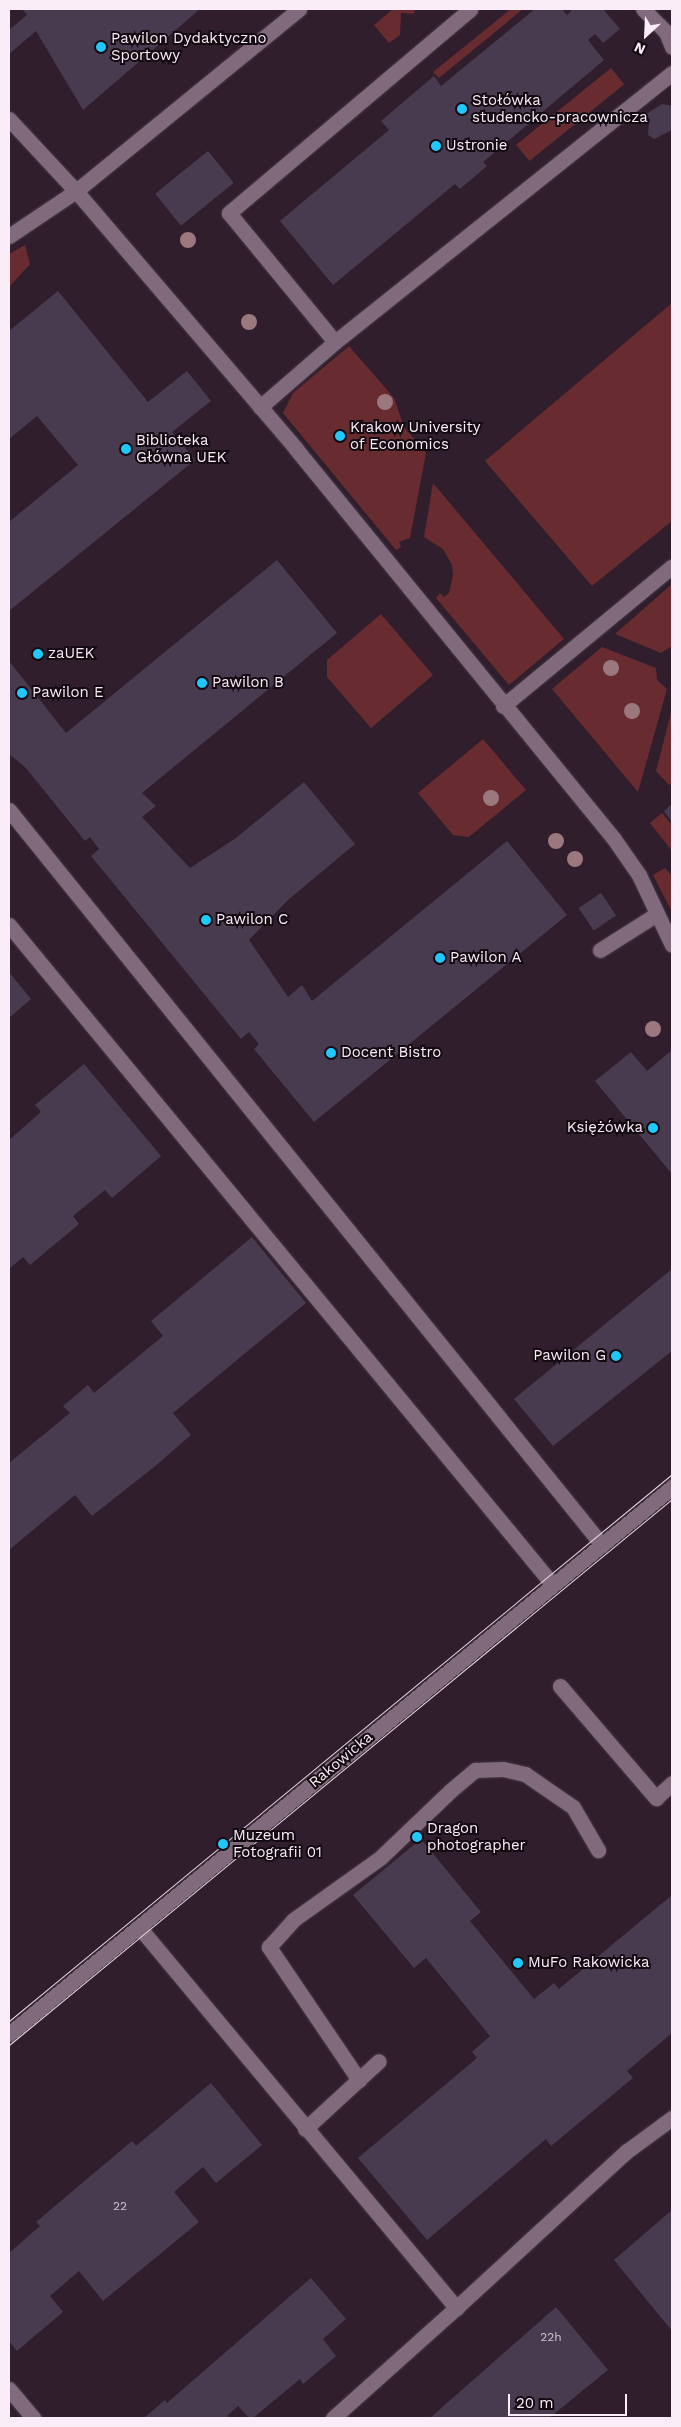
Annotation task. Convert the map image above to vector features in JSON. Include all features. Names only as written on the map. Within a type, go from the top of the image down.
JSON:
[{"type":"street","points":[[9,236],[76,191],[299,9]]},
{"type":"street","points":[[335,342],[229,213],[470,9]]},
{"type":"street","points":[[642,9],[666,32],[672,47]]},
{"type":"street","points":[[260,407],[335,342],[672,73]]},
{"type":"street","points":[[9,119],[76,191],[260,407],[503,706],[614,839],[639,875],[672,945]]},
{"type":"street","points":[[503,706],[672,566]]},
{"type":"street","points":[[9,810],[602,1544]]},
{"type":"street","points":[[600,950],[657,914]]},
{"type":"street","points":[[9,925],[553,1585]]},
{"type":"street","name":"Rakowicka","points":[[9,2034],[672,1487]]},
{"type":"street","points":[[560,1686],[656,1798],[672,1783]]},
{"type":"street","points":[[359,2080],[269,1947],[293,1920],[380,1858],[450,1791],[475,1770],[503,1769],[525,1774],[573,1807],[598,1850]]},
{"type":"street","points":[[139,1927],[305,2129],[456,2308]]},
{"type":"street","points":[[305,2129],[379,2061]]},
{"type":"street","points":[[333,2418],[628,2151],[672,2118]]},
{"type":"street","points":[[9,2389],[33,2418]]},
{"type":"shaded area","points":[[393,9],[415,9],[414,14],[401,13],[400,35],[389,43],[374,25]]},
{"type":"shaded area","points":[[511,9],[523,9],[439,78],[433,72]]},
{"type":"shaded area","points":[[611,68],[624,84],[529,161],[516,145]]},
{"type":"shaded area","points":[[25,245],[30,264],[9,287],[9,254]]},
{"type":"shaded area","points":[[672,303],[672,521],[592,586],[485,461]]},
{"type":"shaded area","points":[[349,346],[394,398],[404,427],[426,453],[410,538],[399,542],[401,547],[396,550],[283,413],[293,393]]},
{"type":"shaded area","points":[[433,483],[564,639],[509,685],[436,598],[440,593],[444,597],[449,593],[453,575],[452,565],[443,549],[424,537]]},
{"type":"shaded area","points":[[672,584],[672,646],[661,653],[615,634]]},
{"type":"shaded area","points":[[381,614],[433,675],[371,728],[327,677],[327,660]]},
{"type":"shaded area","points":[[602,647],[656,668],[657,680],[667,689],[638,792],[552,689]]},
{"type":"shaded area","points":[[672,709],[672,783],[669,785],[656,771]]},
{"type":"shaded area","points":[[483,739],[526,790],[469,837],[453,835],[418,793]]},
{"type":"shaded area","points":[[662,813],[672,825],[672,851],[650,823]]},
{"type":"shaded area","points":[[665,868],[672,876],[672,912],[653,875]]},
{"type":"building","name":"Pawilon Dydaktyczno Sportowy","points":[[22,9],[200,9],[83,110],[36,31],[9,54],[9,30],[27,15]]},
{"type":"building","name":"Ustronie","points":[[535,9],[562,9],[567,15],[573,9],[603,9],[620,29],[603,43],[595,34],[588,40],[604,60],[483,162],[487,166],[460,189],[455,184],[333,285],[280,221],[389,130],[381,121],[434,76],[441,86]]},
{"type":"building","points":[[662,104],[672,106],[672,130],[654,139],[648,135],[649,124],[643,116]]},
{"type":"building","points":[[208,151],[234,183],[181,226],[155,194]]},
{"type":"building","name":"Biblioteka Główna UEK","points":[[58,291],[148,402],[187,371],[211,401],[172,432],[195,460],[9,611],[9,522],[78,465],[37,416],[9,439],[9,331]]},
{"type":"building","points":[[277,560],[337,633],[142,793],[156,806],[142,817],[190,868],[236,838],[304,782],[355,844],[288,900],[249,940],[288,997],[302,985],[312,1001],[507,841],[567,915],[314,1122],[254,1049],[259,1044],[249,1032],[241,1039],[91,856],[99,849],[90,837],[85,841],[25,767],[9,754],[9,661],[66,733]]},
{"type":"building","points":[[672,804],[672,822],[664,811]]},
{"type":"building","points":[[601,893],[616,915],[594,930],[579,908]]},
{"type":"building","points":[[9,972],[31,999],[9,1018]]},
{"type":"building","name":"Księżówka","points":[[672,1050],[672,1174],[595,1081],[631,1052],[647,1071]]},
{"type":"building","points":[[84,1064],[161,1156],[112,1198],[105,1190],[73,1216],[79,1224],[30,1265],[23,1257],[9,1269],[9,1140],[41,1112],[35,1105]]},
{"type":"building","points":[[252,1237],[306,1303],[173,1413],[191,1435],[154,1467],[92,1516],[75,1495],[9,1550],[9,1463],[70,1413],[63,1406],[88,1385],[94,1393],[163,1336],[151,1321]]},
{"type":"building","name":"Pawilon G","points":[[672,1269],[672,1351],[553,1446],[514,1399]]},
{"type":"building","points":[[421,1839],[481,1912],[470,1921],[534,1999],[554,1983],[559,1989],[672,1895],[672,2033],[627,2071],[633,2078],[551,2146],[546,2139],[427,2240],[358,2158],[477,2058],[472,2052],[490,2036],[426,1958],[414,1968],[353,1895]]},
{"type":"building","points":[[211,2083],[262,2145],[216,2183],[203,2167],[174,2192],[199,2222],[103,2301],[79,2271],[50,2296],[63,2312],[17,2351],[9,2341],[9,2253],[40,2226],[36,2222],[132,2141],[136,2146]]},
{"type":"building","points":[[672,2210],[672,2331],[614,2260]]},
{"type":"building","points":[[311,2278],[346,2319],[323,2339],[336,2356],[303,2384],[300,2379],[253,2418],[249,2418],[238,2406],[227,2416],[229,2418],[144,2418],[165,2400],[167,2403]]},
{"type":"building","points":[[556,2307],[608,2370],[549,2418],[430,2418]]},
{"type":"tram line","points":[[9,2021],[672,1474]]},
{"type":"tram line","points":[[9,2045],[672,1499]]},
{"type":"place","name":"Pawilon Dydaktyczno Sportowy","points":[[101,47]]},
{"type":"place","name":"Stołówka studencko-pracownicza","points":[[462,109]]},
{"type":"place","name":"Ustronie","points":[[436,146]]},
{"type":"place","name":"Krakow University of Economics","points":[[340,436]]},
{"type":"place","name":"Biblioteka Główna UEK","points":[[126,449]]},
{"type":"place","name":"zaUEK","points":[[38,654]]},
{"type":"place","name":"Pawilon B","points":[[202,683]]},
{"type":"place","name":"Pawilon E","points":[[22,693]]},
{"type":"place","name":"Pawilon C","points":[[206,920]]},
{"type":"place","name":"Pawilon A","points":[[440,958]]},
{"type":"place","name":"Docent Bistro","points":[[331,1053]]},
{"type":"place","name":"Księżówka","points":[[653,1128]]},
{"type":"place","name":"Pawilon G","points":[[616,1356]]},
{"type":"place","name":"Dragon photographer","points":[[417,1837]]},
{"type":"place","name":"Muzeum Fotografii 01","points":[[223,1844]]},
{"type":"place","name":"MuFo Rakowicka","points":[[518,1963]]}]
